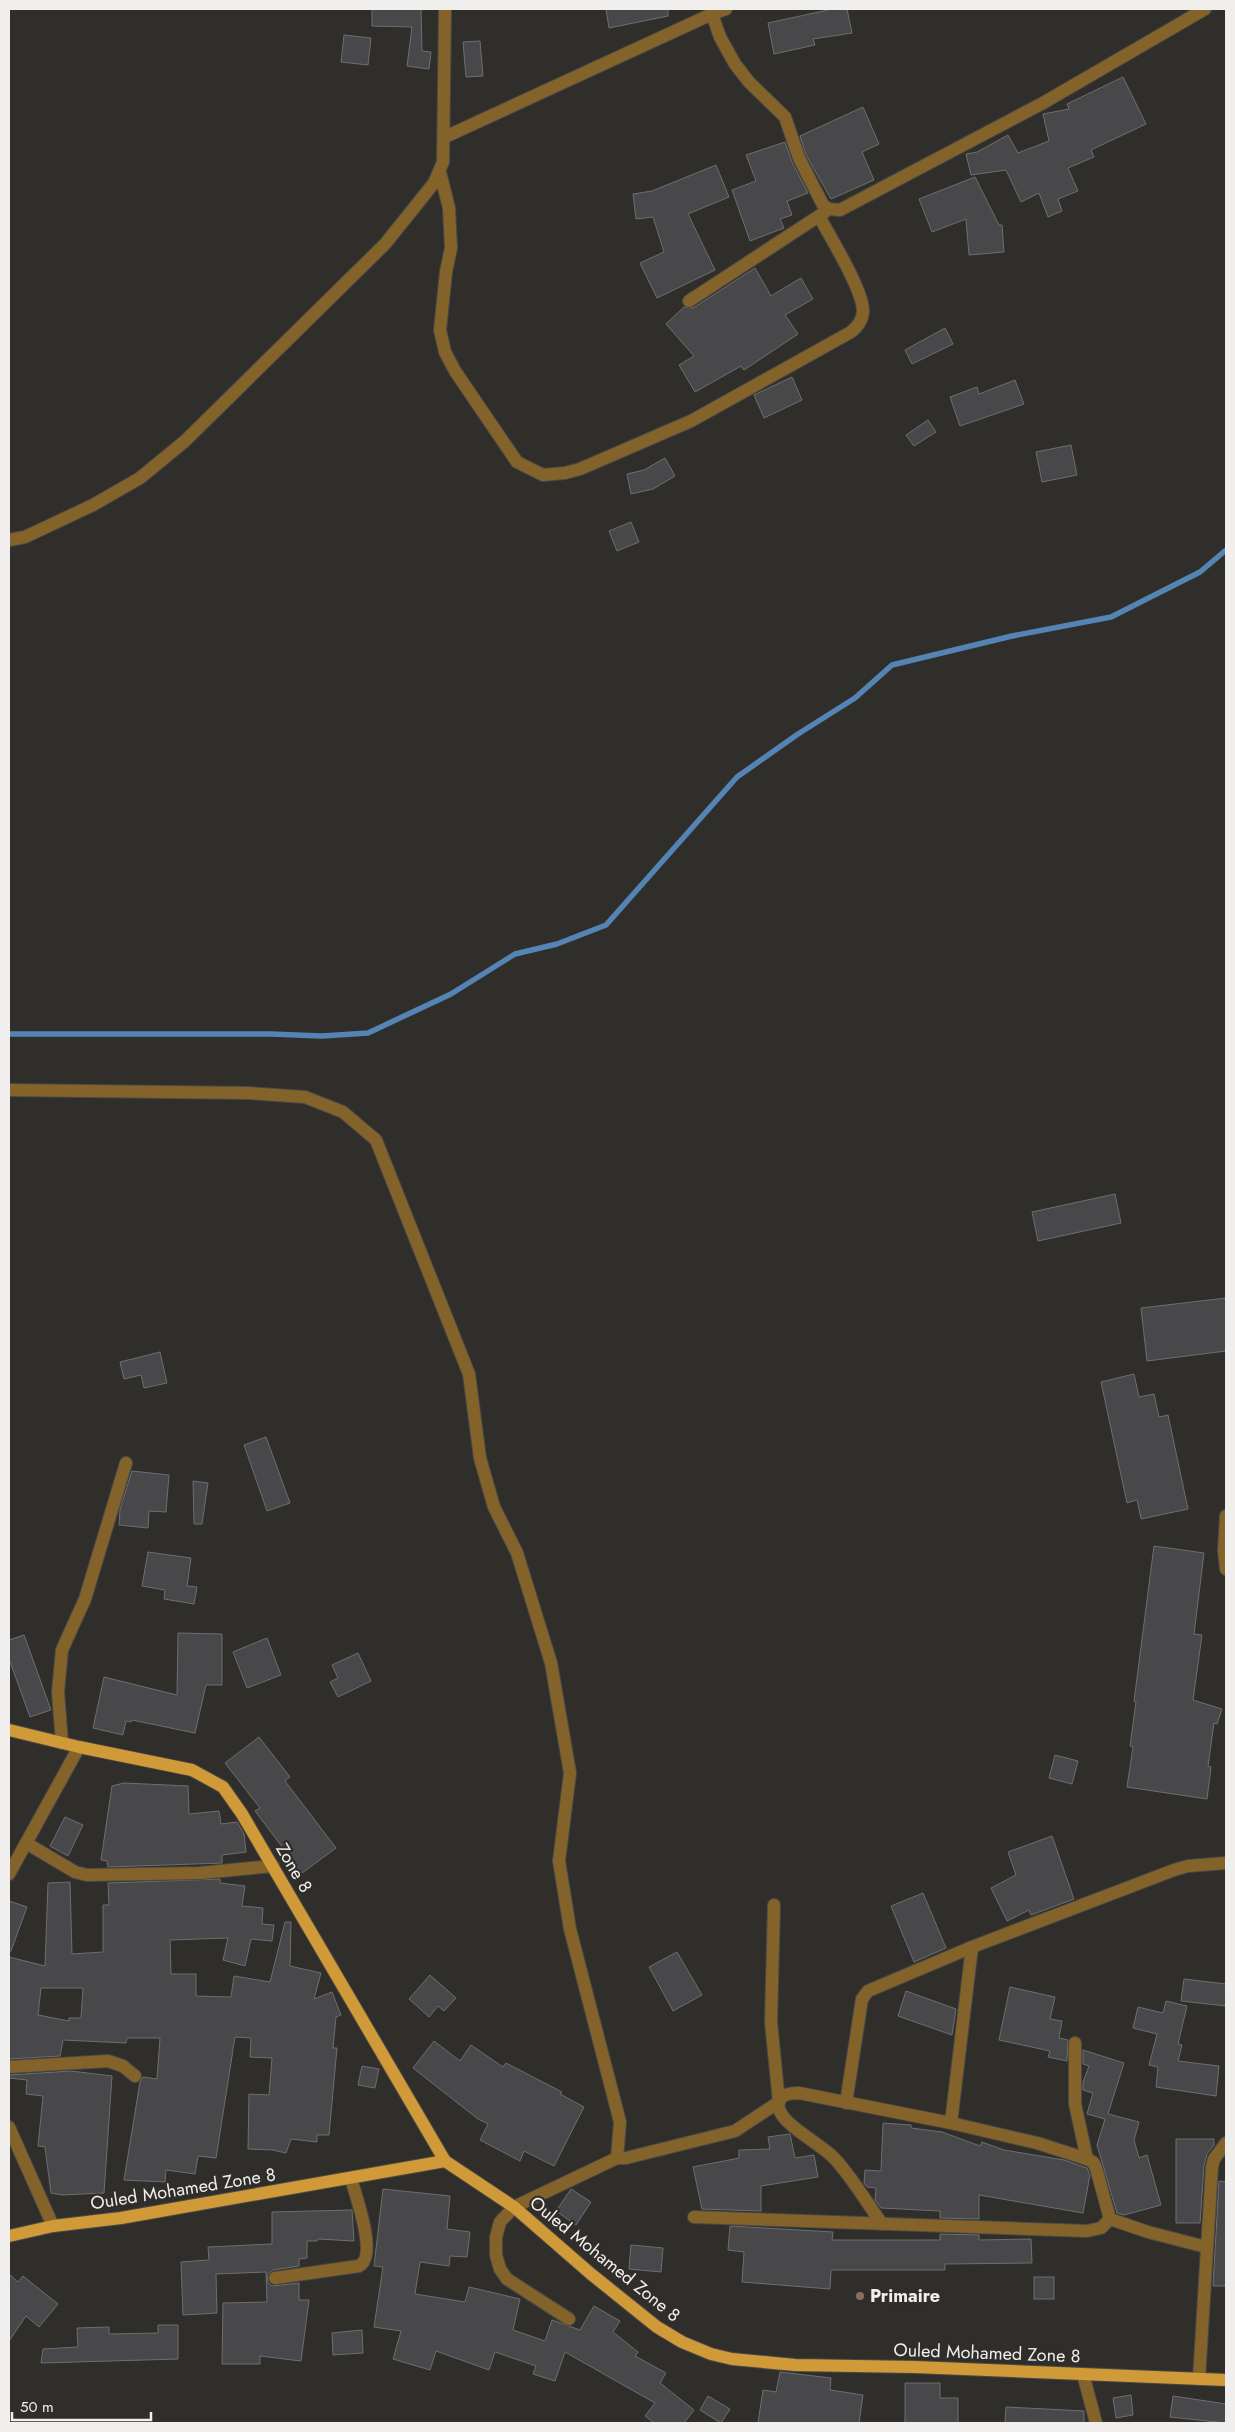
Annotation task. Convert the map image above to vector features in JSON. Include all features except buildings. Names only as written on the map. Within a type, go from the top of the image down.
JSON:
[{"type":"main road","name":"Zone 8","points":[[9,1730],[79,1747],[192,1770],[223,1787],[232,1798],[444,2161]]},
{"type":"main road","name":"Ouled Mohamed Zone 8","points":[[9,2236],[53,2226],[121,2218],[351,2179],[444,2161],[514,2207],[591,2274],[657,2327],[682,2342],[712,2354],[740,2360],[795,2365],[915,2366],[1226,2380]]},
{"type":"street","points":[[445,9],[445,137],[440,172],[449,208],[451,248],[446,272],[440,330],[445,352],[455,371],[517,462],[543,474],[565,473],[580,469],[691,421],[851,332],[860,324],[863,309],[858,292],[785,117],[749,82],[735,64],[720,37],[712,14]]},
{"type":"street","points":[[445,137],[726,9]]},
{"type":"street","points":[[689,302],[824,212],[845,208],[1043,104],[1204,9]]},
{"type":"street","points":[[9,540],[25,538],[93,505],[140,478],[185,440],[385,244],[440,172]]},
{"type":"street","points":[[9,1090],[248,1093],[305,1097],[343,1112],[376,1140],[469,1374],[480,1458],[491,1499],[516,1553],[551,1664],[570,1773],[559,1861],[570,1929],[620,2122],[617,2158]]},
{"type":"street","points":[[62,1743],[58,1692],[62,1650],[85,1599],[126,1463]]},
{"type":"street","points":[[1226,1516],[1224,1551],[1226,1569]]},
{"type":"street","points":[[9,1874],[79,1747]]},
{"type":"street","points":[[26,1843],[75,1872],[87,1875],[200,1873],[272,1866]]},
{"type":"street","points":[[846,2103],[862,2000],[868,1991],[972,1947],[1174,1870],[1188,1866],[1226,1863]]},
{"type":"street","points":[[774,1905],[770,2022],[780,2112],[790,2123],[834,2158],[882,2224]]},
{"type":"street","points":[[951,2123],[972,1947]]},
{"type":"street","points":[[1075,2043],[1075,2104],[1087,2159]]},
{"type":"street","points":[[9,2067],[108,2060],[123,2066],[135,2076]]},
{"type":"street","points":[[570,2319],[507,2279],[500,2269],[496,2255],[496,2237],[500,2222],[514,2207],[617,2158],[626,2158],[735,2131],[779,2102],[782,2096],[793,2093],[951,2123],[1037,2143],[1087,2159],[1093,2162],[1096,2168],[1110,2219]]},
{"type":"street","points":[[9,2127],[53,2226]]},
{"type":"street","points":[[1199,2379],[1212,2167],[1214,2159],[1226,2143]]},
{"type":"street","points":[[274,2278],[358,2266],[366,2261],[368,2251],[364,2226],[351,2179]]},
{"type":"street","points":[[694,2216],[1087,2231],[1101,2228],[1110,2219]]},
{"type":"street","points":[[1110,2219],[1148,2232],[1206,2247]]},
{"type":"street","points":[[1083,2374],[1096,2423]]},
{"type":"waterway","points":[[9,1034],[270,1034],[322,1036],[368,1033],[451,994],[515,954],[557,944],[606,925],[737,777],[798,734],[855,698],[892,665],[1012,636],[1111,617],[1200,572],[1226,550]]},
{"type":"place","name":"Primaire","points":[[860,2296]]}]
